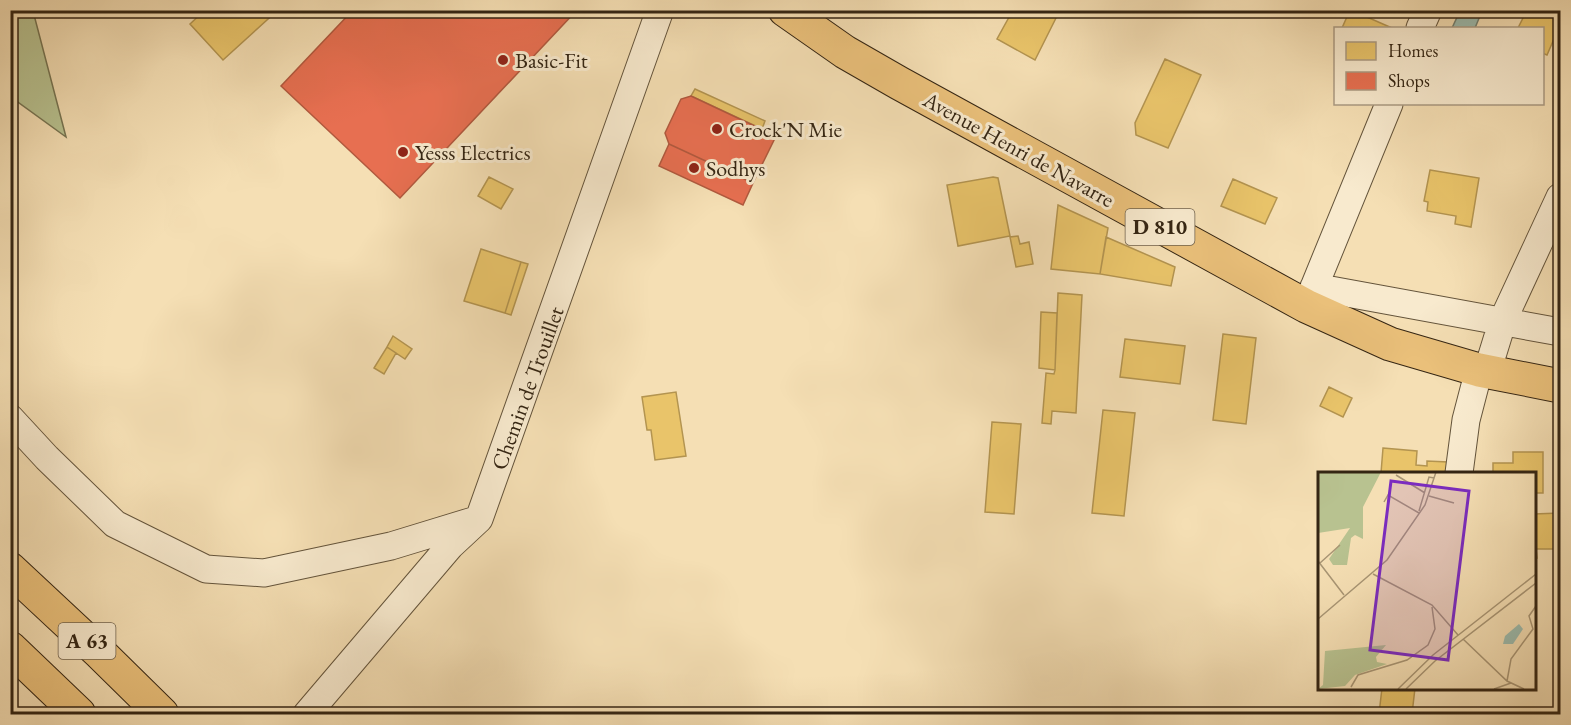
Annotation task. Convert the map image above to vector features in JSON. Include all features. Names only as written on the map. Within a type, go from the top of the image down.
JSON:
[{"type":"main road","name":"Avenue Henri de Navarre","points":[[785,10],[845,52],[899,83],[1310,296],[1390,344],[1483,371],[1560,386]]},
{"type":"main road","name":"A 63","points":[[10,569],[162,714]]},
{"type":"main road","name":"A 63","points":[[10,648],[78,714]]},
{"type":"street","name":"Chemin de Trouillet","points":[[307,714],[450,546],[479,519],[660,10]]},
{"type":"street","points":[[1420,27],[1428,10]]},
{"type":"street","points":[[1389,105],[1310,296],[1503,320],[1560,332]]},
{"type":"street","points":[[1459,472],[1466,420],[1483,371],[1503,320],[1560,197]]},
{"type":"street","points":[[10,418],[47,458],[115,524],[206,570],[264,573],[391,546],[479,519]]},
{"type":"green space","points":[[11,10],[33,11],[66,137],[11,97]]},
{"type":"shaded area","points":[[1460,11],[1482,11],[1475,27],[1452,27]]},
{"type":"building: Homes","points":[[205,10],[278,10],[223,60],[190,24]]},
{"type":"building: Homes","points":[[1013,10],[1060,10],[1035,60],[997,39]]},
{"type":"building: Homes","points":[[1351,10],[1390,27],[1342,27]]},
{"type":"building: Homes","points":[[1527,10],[1560,10],[1560,25],[1547,55],[1544,54],[1544,27],[1518,27]]},
{"type":"building: Homes","points":[[1165,59],[1201,75],[1168,148],[1136,135],[1135,123]]},
{"type":"building: Homes","points":[[695,89],[765,121],[762,129],[691,96]]},
{"type":"building: Homes","points":[[1430,170],[1479,178],[1471,227],[1455,224],[1456,216],[1427,211],[1428,202],[1424,201]]},
{"type":"building: Homes","points":[[489,177],[513,189],[501,209],[478,196]]},
{"type":"building: Homes","points":[[998,178],[1010,236],[958,246],[947,185]]},
{"type":"building: Homes","points":[[1233,179],[1277,198],[1265,224],[1221,206]]},
{"type":"building: Homes","points":[[1058,205],[1108,228],[1100,274],[1051,269]]},
{"type":"building: Homes","points":[[1018,236],[1020,244],[1029,242],[1033,264],[1016,267],[1010,237]]},
{"type":"building: Homes","points":[[1106,237],[1175,267],[1171,286],[1100,274]]},
{"type":"building: Homes","points":[[481,249],[521,262],[505,313],[464,301]]},
{"type":"building: Homes","points":[[521,262],[528,264],[511,315],[505,313]]},
{"type":"building: Homes","points":[[1058,293],[1082,295],[1076,413],[1052,411],[1051,424],[1042,423],[1046,373],[1054,374],[1055,370]]},
{"type":"building: Homes","points":[[1041,312],[1057,313],[1055,370],[1039,368]]},
{"type":"building: Homes","points":[[1223,334],[1256,338],[1246,424],[1213,420]]},
{"type":"building: Homes","points":[[393,336],[412,349],[405,359],[387,347]]},
{"type":"building: Homes","points":[[1125,339],[1185,346],[1180,384],[1120,377]]},
{"type":"building: Homes","points":[[387,347],[396,353],[384,374],[374,368]]},
{"type":"building: Homes","points":[[1329,387],[1352,398],[1343,417],[1320,406]]},
{"type":"building: Homes","points":[[676,392],[686,456],[655,460],[651,430],[647,430],[642,397]]},
{"type":"building: Homes","points":[[1103,410],[1135,413],[1124,516],[1092,513]]},
{"type":"building: Homes","points":[[992,422],[1021,424],[1014,514],[985,512]]},
{"type":"building: Homes","points":[[1383,448],[1417,451],[1416,465],[1427,466],[1427,461],[1448,462],[1447,472],[1381,472]]},
{"type":"building: Homes","points":[[1513,452],[1543,452],[1543,493],[1535,493],[1535,472],[1493,472],[1493,463],[1513,463]]},
{"type":"building: Homes","points":[[1560,513],[1560,549],[1536,549],[1537,558],[1535,558],[1535,514]]},
{"type":"building: Homes","points":[[1382,689],[1415,689],[1412,714],[1379,714]]},
{"type":"building: Shops","points":[[353,10],[577,10],[400,198],[281,86]]},
{"type":"building: Shops","points":[[691,96],[776,136],[753,183],[669,144],[665,133],[681,99]]},
{"type":"building: Shops","points":[[669,144],[753,183],[743,205],[659,166]]},
{"type":"place","name":"Basic-Fit","points":[[503,60]]},
{"type":"place","name":"Crock'N Mie","points":[[717,129]]},
{"type":"place","name":"Yesss Electrics","points":[[403,152]]},
{"type":"place","name":"Sodhys","points":[[694,168]]}]
